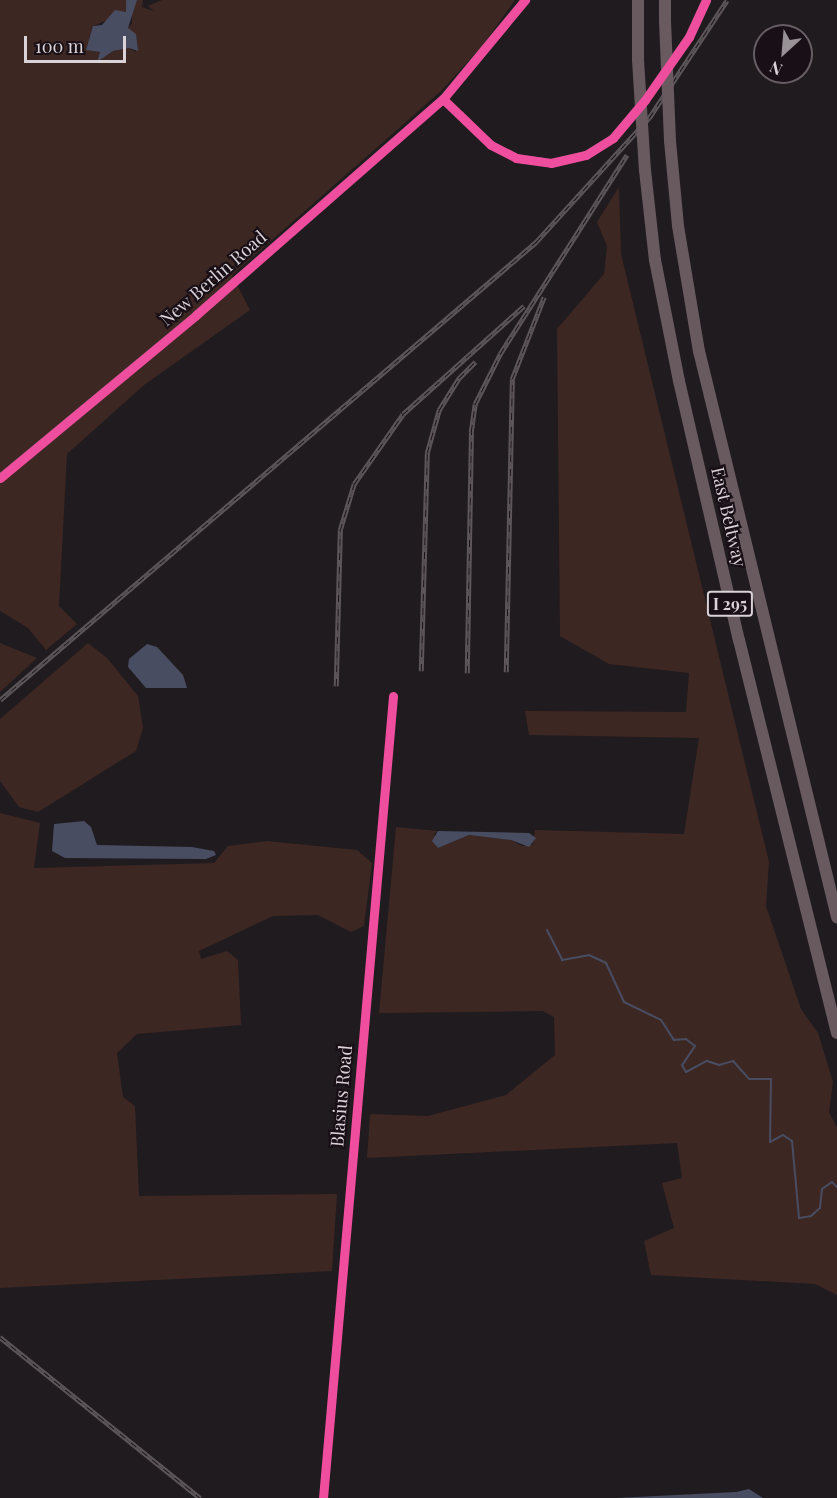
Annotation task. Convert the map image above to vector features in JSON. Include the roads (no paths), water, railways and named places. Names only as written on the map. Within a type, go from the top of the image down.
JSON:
[{"type":"highway","name":"East Beltway","points":[[638,0],[638,60],[645,170],[655,260],[679,381],[739,640],[837,1033]]},
{"type":"highway","name":"East Beltway","points":[[665,0],[670,141],[678,226],[699,351],[837,917]]},
{"type":"street","name":"New Berlin Road","points":[[0,478],[196,315],[443,99],[525,0]]},
{"type":"street","points":[[443,99],[491,145],[516,158],[551,164],[586,155],[613,138],[645,100],[689,37],[706,0]]},
{"type":"street","name":"Blasius Road","points":[[323,1498],[393,696]]},
{"type":"water","points":[[126,0],[137,0],[128,28],[136,34],[138,51],[129,48],[113,51],[97,62],[100,52],[86,50],[93,26],[102,25],[115,10],[126,12]]},
{"type":"water","points":[[147,644],[157,647],[183,675],[187,688],[146,688],[128,667],[129,659]]},
{"type":"water","points":[[84,821],[91,827],[97,845],[192,847],[214,851],[216,855],[206,859],[65,858],[52,851],[54,824]]},
{"type":"water","points":[[438,831],[529,833],[536,838],[529,847],[511,840],[469,835],[438,848],[432,841]]},
{"type":"water","points":[[749,1489],[763,1498],[616,1498],[736,1492]]},
{"type":"waterway","points":[[547,930],[562,960],[589,955],[606,963],[624,1002],[661,1020],[674,1040],[686,1039],[695,1046],[682,1065],[686,1072],[707,1061],[719,1065],[733,1061],[749,1079],[771,1079],[770,1142],[783,1135],[792,1141],[799,1218],[811,1216],[820,1208],[822,1189],[832,1182],[837,1187]]},
{"type":"railway","points":[[0,700],[536,242],[649,118],[727,0]]},
{"type":"railway","points":[[467,673],[471,432],[475,404],[500,354],[627,155]]},
{"type":"railway","points":[[506,672],[512,379],[544,297]]},
{"type":"railway","points":[[336,686],[340,530],[354,484],[403,414],[524,306]]},
{"type":"railway","points":[[421,671],[427,453],[439,410],[459,378],[475,362]]},
{"type":"railway","points":[[0,1337],[200,1498]]}]
